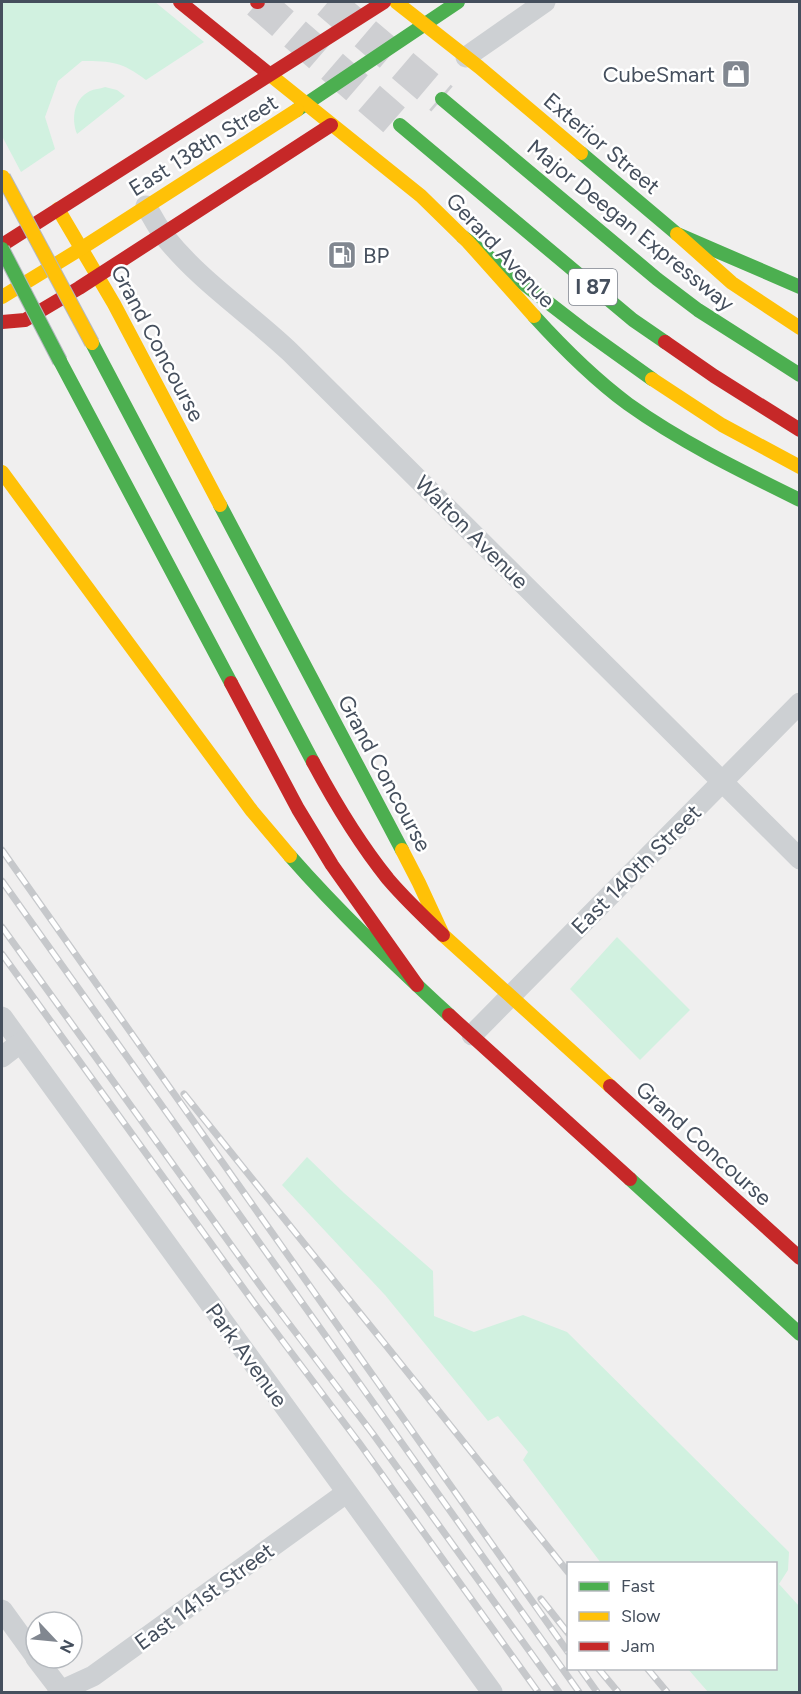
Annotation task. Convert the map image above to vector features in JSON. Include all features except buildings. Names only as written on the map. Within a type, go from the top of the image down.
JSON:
[{"type":"main road","name":"Gerard Avenue","points":[[180,2],[305,105],[421,196],[463,237],[558,342],[603,384],[660,427],[800,500]]},
{"type":"main road","name":"East 138th Street","points":[[2,247],[268,74],[384,2]]},
{"type":"main road","name":"Exterior Street","points":[[396,2],[466,57],[677,234],[800,286]]},
{"type":"main road","name":"East 138th Street","points":[[2,297],[305,105],[458,2]]},
{"type":"main road","name":"Major Deegan Expressway","points":[[442,99],[657,279],[698,310],[800,375]]},
{"type":"main road","points":[[2,322],[25,320],[163,235],[331,125]]},
{"type":"main road","name":"I 87","points":[[400,125],[633,320],[714,376],[800,430]]},
{"type":"main road","points":[[2,175],[336,804],[384,873],[443,935]]},
{"type":"main road","name":"Grand Concourse","points":[[58,209],[98,276],[419,883],[443,935],[800,1258]]},
{"type":"main road","points":[[677,234],[732,283],[800,328]]},
{"type":"main road","points":[[463,237],[574,324],[667,389],[712,419],[800,467]]},
{"type":"main road","points":[[2,247],[60,361],[298,809],[332,865],[417,985]]},
{"type":"main road","points":[[2,471],[252,811],[312,881],[417,985],[800,1334]]},
{"type":"street","points":[[466,57],[545,2]]},
{"type":"street","name":"Walton Avenue","points":[[146,206],[163,235],[202,277],[266,329],[290,352],[800,859]]},
{"type":"street","name":"East 140th Street","points":[[472,1035],[800,703]]},
{"type":"street","name":"Park Avenue","points":[[2,1017],[492,1692]]},
{"type":"street","points":[[2,1057],[20,1043]]},
{"type":"street","name":"East 141st Street","points":[[60,1692],[93,1676],[346,1493]]},
{"type":"street","points":[[2,1610],[24,1641]]},
{"type":"street","points":[[44,1670],[60,1692]]},
{"type":"green space","points":[[2,2],[155,2],[204,42],[146,80],[123,66],[101,61],[82,61],[58,81],[45,117],[55,149],[21,172],[2,136]]},
{"type":"green space","points":[[105,87],[117,90],[125,96],[77,134],[74,115],[77,104],[85,94]]},
{"type":"green space","points":[[617,937],[690,1010],[640,1060],[570,989]]},
{"type":"green space","points":[[307,1157],[344,1193],[433,1271],[434,1316],[474,1332],[523,1315],[567,1332],[789,1552],[788,1570],[779,1584],[799,1606],[799,1692],[708,1692],[689,1670],[777,1670],[777,1562],[600,1562],[523,1460],[528,1452],[498,1416],[488,1421],[385,1295],[282,1185]]},
{"type":"tunnel","points":[[258,2],[400,125]]},
{"type":"tunnel","points":[[328,2],[442,99]]},
{"type":"railway","points":[[2,850],[567,1651]]},
{"type":"railway","points":[[2,881],[579,1692]]},
{"type":"railway","points":[[2,927],[267,1295],[373,1434],[559,1692]]},
{"type":"railway","points":[[2,954],[538,1692]]},
{"type":"railway","points":[[184,1094],[567,1571]]},
{"type":"railway","points":[[541,1599],[567,1632]]},
{"type":"railway","points":[[581,1670],[597,1692]]},
{"type":"railway","points":[[600,1670],[618,1692]]},
{"type":"railway","points":[[649,1670],[667,1692]]},
{"type":"traffic: fast","points":[[297,110],[458,2]]},
{"type":"traffic: fast","points":[[442,99],[657,279],[698,310],[800,375]]},
{"type":"traffic: fast","points":[[400,125],[633,320],[665,342]]},
{"type":"traffic: fast","points":[[581,153],[677,234],[800,287]]},
{"type":"traffic: fast","points":[[463,237],[585,331],[652,379]]},
{"type":"traffic: fast","points":[[2,249],[60,361]]},
{"type":"traffic: fast","points":[[534,316],[603,384],[648,418],[734,467],[800,500]]},
{"type":"traffic: fast","points":[[92,343],[313,762]]},
{"type":"traffic: fast","points":[[60,361],[231,683]]},
{"type":"traffic: fast","points":[[220,505],[402,850]]},
{"type":"traffic: fast","points":[[290,856],[347,917],[449,1015]]},
{"type":"traffic: fast","points":[[630,1179],[800,1334]]},
{"type":"traffic: slow","points":[[396,2],[479,67],[581,153]]},
{"type":"traffic: slow","points":[[269,74],[421,196],[468,242],[534,316]]},
{"type":"traffic: slow","points":[[2,297],[297,110]]},
{"type":"traffic: slow","points":[[3,177],[92,343]]},
{"type":"traffic: slow","points":[[58,209],[114,304],[220,505]]},
{"type":"traffic: slow","points":[[677,234],[732,283],[800,328]]},
{"type":"traffic: slow","points":[[652,379],[722,425],[800,467]]},
{"type":"traffic: slow","points":[[2,472],[252,811],[290,856]]},
{"type":"traffic: slow","points":[[402,850],[443,935],[610,1086]]},
{"type":"traffic: jam","points":[[180,2],[269,74]]},
{"type":"traffic: jam","points":[[2,245],[384,2]]},
{"type":"traffic: jam","points":[[2,322],[25,320],[79,288],[331,125]]},
{"type":"traffic: jam","points":[[665,342],[800,430]]},
{"type":"traffic: jam","points":[[231,683],[298,809],[332,865],[417,985]]},
{"type":"traffic: jam","points":[[313,762],[348,822],[377,865],[401,894],[443,935]]},
{"type":"traffic: jam","points":[[449,1015],[630,1179]]},
{"type":"traffic: jam","points":[[610,1086],[800,1258]]},
{"type":"place","name":"CubeSmart","points":[[736,74]]},
{"type":"place","name":"BP","points":[[342,255]]}]
